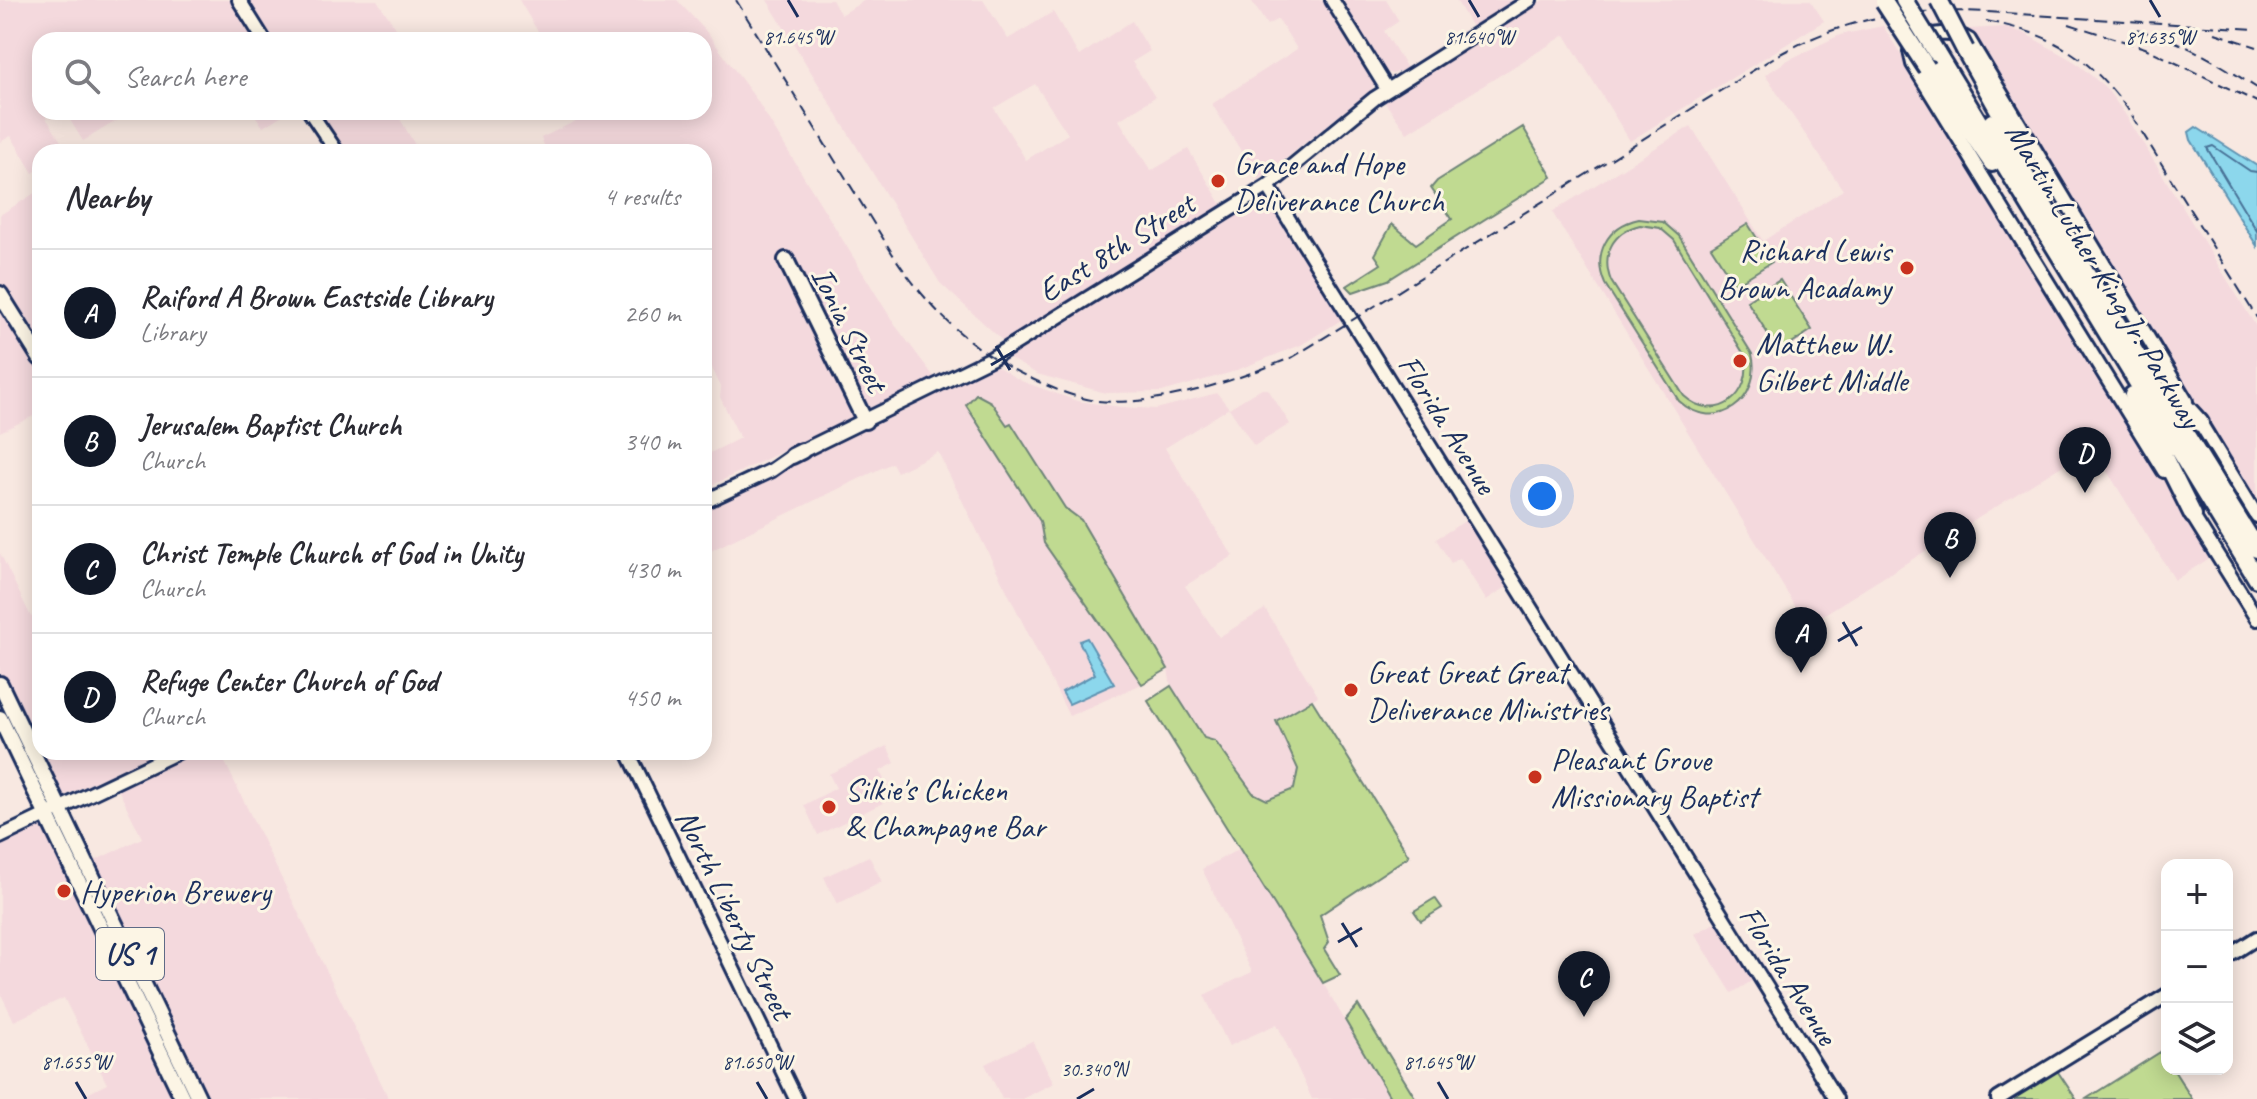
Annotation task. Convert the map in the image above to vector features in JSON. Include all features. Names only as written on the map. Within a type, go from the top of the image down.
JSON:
[{"type":"highway","name":"Martin Luther King Jr. Parkway","points":[[1904,0],[1950,51],[2072,278],[2257,579]]},
{"type":"highway","name":"Martin Luther King Jr. Parkway","points":[[1916,0],[2020,147],[2047,208],[2257,549]]},
{"type":"highway","points":[[1939,0],[1950,51]]},
{"type":"highway","points":[[1884,1],[2072,278]]},
{"type":"highway","points":[[2094,314],[2193,515]]},
{"type":"highway","points":[[2122,329],[2170,391],[2200,423]]},
{"type":"main road","name":"Ionia Street","points":[[786,260],[865,421]]},
{"type":"main road","points":[[0,294],[32,345]]},
{"type":"main road","name":"US 1","points":[[0,684],[32,760]]},
{"type":"main road","name":"US 1","points":[[0,718],[54,812],[199,1099]]},
{"type":"main road","name":"US 1","points":[[32,760],[183,1099]]},
{"type":"street","points":[[239,0],[259,32]]},
{"type":"street","points":[[1332,0],[1387,89]]},
{"type":"street","name":"East 8th Street","points":[[712,498],[992,358],[1268,186],[1387,89],[1530,0]]},
{"type":"street","points":[[2257,516],[1969,40],[1951,34],[1923,37],[1913,42],[1910,51],[1913,64],[2257,619]]},
{"type":"street","points":[[315,120],[332,144]]},
{"type":"street","name":"Florida Avenue","points":[[1268,186],[1836,1099]]},
{"type":"street","name":"East 8th Street","points":[[712,489],[769,462],[797,454]]},
{"type":"street","points":[[0,837],[161,760]]},
{"type":"street","name":"North Liberty Street","points":[[632,760],[796,1099]]},
{"type":"street","points":[[2233,953],[2257,938]]},
{"type":"street","points":[[1998,1099],[2161,999]]},
{"type":"shaded area","points":[[0,0],[232,0],[251,32],[32,32],[32,120],[48,120],[63,144],[32,144],[32,171],[11,136],[0,142]]},
{"type":"shaded area","points":[[244,0],[377,0],[399,32],[266,32]]},
{"type":"shaded area","points":[[519,0],[677,0],[706,32],[538,32]]},
{"type":"shaded area","points":[[767,0],[832,0],[841,15],[865,0],[983,0],[1008,39],[1053,12],[1079,56],[1132,21],[1150,51],[1132,62],[1155,97],[1119,120],[1151,171],[1188,149],[1222,205],[1003,341],[940,283]],"holes":[[[1035,84],[1068,134],[1026,160],[994,108]]]},
{"type":"shaded area","points":[[1251,0],[1324,0],[1374,84],[1372,89],[1259,180],[1212,104],[1297,49],[1278,19],[1267,25]]},
{"type":"shaded area","points":[[1339,0],[1386,0],[1399,21],[1384,31],[1407,68],[1393,74],[1384,71]]},
{"type":"shaded area","points":[[1456,0],[1515,0],[1472,27]]},
{"type":"shaded area","points":[[1543,0],[1810,0],[1824,21],[1630,141],[1565,35],[1407,133],[1384,101]]},
{"type":"shaded area","points":[[1883,26],[2213,556],[2175,580],[2092,447],[1807,625],[1552,212],[1691,126],[1763,241],[1843,190],[1765,75],[1788,60],[1840,35]]},
{"type":"shaded area","points":[[2006,27],[2024,33],[2075,62],[2106,88],[2257,328],[2257,508],[2058,185],[1968,29]]},
{"type":"shaded area","points":[[712,39],[756,99],[895,325],[935,378],[712,485],[712,452],[740,438],[720,397],[721,387],[712,368],[712,144],[544,144],[541,138],[578,120],[712,120]]},
{"type":"shaded area","points":[[70,120],[118,120],[83,141]]},
{"type":"shaded area","points":[[258,120],[274,120],[263,127]]},
{"type":"shaded area","points":[[322,120],[401,120],[414,144],[338,144]]},
{"type":"shaded area","points":[[32,195],[32,417],[0,432],[0,215]]},
{"type":"shaded area","points":[[1266,198],[1270,199],[1346,317],[1301,345],[1229,373],[1162,392],[1106,393],[1037,374],[1007,357]]},
{"type":"shaded area","points":[[993,364],[1021,381],[1077,401],[1121,407],[1156,409],[1217,393],[1229,408],[1165,448],[1233,556],[1185,586],[1219,637],[1265,609],[1318,696],[1276,721],[1298,769],[1294,789],[1267,800],[1253,793],[1215,741],[1204,738],[1171,686],[1168,669],[1081,520],[1065,508],[1011,423],[1007,425],[991,402],[976,394],[966,406],[1040,521],[1044,543],[1142,684],[1069,716],[938,452],[897,472],[892,463],[712,550],[712,502]]},
{"type":"shaded area","points":[[1260,389],[1268,389],[1290,424],[1254,446],[1229,408]]},
{"type":"shaded area","points":[[1468,519],[1510,585],[1486,600],[1460,558],[1451,563],[1436,539]]},
{"type":"shaded area","points":[[0,553],[32,617],[32,737],[0,673]]},
{"type":"shaded area","points":[[887,746],[895,763],[880,771],[893,798],[818,835],[804,805],[836,788],[829,774]]},
{"type":"shaded area","points":[[44,760],[141,760],[62,797]]},
{"type":"shaded area","points":[[178,760],[224,760],[389,1099],[205,1099],[90,863],[142,838],[118,789]]},
{"type":"shaded area","points":[[43,825],[179,1099],[77,1099],[107,1084],[64,998],[14,1021],[0,992],[0,846]]},
{"type":"shaded area","points":[[1239,849],[1391,1099],[1312,1099],[1277,1024],[1229,1046],[1204,995],[1252,972],[1202,869]]},
{"type":"shaded area","points":[[869,856],[882,882],[837,904],[824,877]]},
{"type":"shaded area","points":[[1718,921],[1755,979],[1732,993],[1695,934]]},
{"type":"shaded area","points":[[1032,1041],[1054,1083],[1022,1099],[1002,1099],[985,1064]]},
{"type":"green space","points":[[1523,127],[1552,177],[1388,280],[1353,292],[1347,286],[1381,264],[1375,255],[1392,224],[1416,244],[1452,219],[1431,188],[1437,181]]},
{"type":"green space","points":[[1639,219],[1663,222],[1679,236],[1752,354],[1754,371],[1750,386],[1734,408],[1708,414],[1693,411],[1679,401],[1605,284],[1600,262],[1605,243],[1618,228]],"holes":[[[1640,225],[1660,228],[1674,240],[1745,356],[1744,383],[1730,402],[1720,406],[1696,404],[1684,396],[1611,281],[1607,262],[1616,239],[1630,228]]]},
{"type":"green space","points":[[1748,224],[1772,262],[1735,285],[1711,247]]},
{"type":"green space","points":[[1780,280],[1812,330],[1779,351],[1747,301]]},
{"type":"green space","points":[[976,394],[991,402],[1007,425],[1011,423],[1065,508],[1081,520],[1168,669],[1142,684],[1044,543],[1040,521],[966,405]]},
{"type":"green space","points":[[1171,686],[1204,738],[1215,741],[1253,793],[1267,800],[1294,789],[1298,769],[1276,721],[1312,700],[1409,856],[1320,915],[1329,942],[1324,949],[1340,975],[1323,983],[1148,701]]},
{"type":"green space","points":[[1435,898],[1442,908],[1421,921],[1414,911]]},
{"type":"green space","points":[[1358,1005],[1416,1099],[1391,1099],[1345,1020]]},
{"type":"green space","points":[[2161,1052],[2161,1075],[2177,1075],[2192,1099],[2086,1099]]},
{"type":"green space","points":[[2056,1069],[2076,1099],[2007,1099]]},
{"type":"water","points":[[2196,127],[2257,166],[2257,246],[2191,140],[2189,132]]},
{"type":"water","points":[[1087,638],[1114,684],[1069,704],[1062,692],[1095,674],[1079,641]]},
{"type":"railway","points":[[736,0],[892,253],[940,314],[978,347],[1022,374],[1078,397],[1122,402],[1197,390],[1293,357],[1773,58],[1845,26],[1880,17],[1948,11],[2257,29]]},
{"type":"railway","points":[[1986,21],[2030,32],[2066,49],[2112,89],[2127,108],[2257,318]]},
{"type":"railway","points":[[2069,24],[2145,48],[2257,102]]},
{"type":"railway","points":[[2136,30],[2184,46],[2257,88]]},
{"type":"railway","points":[[2215,33],[2257,47]]},
{"type":"place","name":"Grace and Hope Deliverance Church","points":[[1218,181]]},
{"type":"place","name":"Richard Lewis Brown Acadamy","points":[[1907,268]]},
{"type":"place","name":"Matthew W. Gilbert Middle","points":[[1740,361]]},
{"type":"place","name":"Refuge Center Church of God","points":[[2085,493]]},
{"type":"place","name":"Jerusalem Baptist Church","points":[[1950,578]]},
{"type":"place","name":"Raiford A Brown Eastside Library","points":[[1801,673]]},
{"type":"place","name":"Great Great Great Deliverance Ministries","points":[[1351,690]]},
{"type":"place","name":"Pleasant Grove Missionary Baptist","points":[[1535,777]]},
{"type":"place","name":"Silkie's Chicken & Champagne Bar","points":[[829,807]]},
{"type":"place","name":"Hyperion Brewery","points":[[64,891]]},
{"type":"place","name":"Christ Temple Church of God in Unity","points":[[1584,1017]]}]
